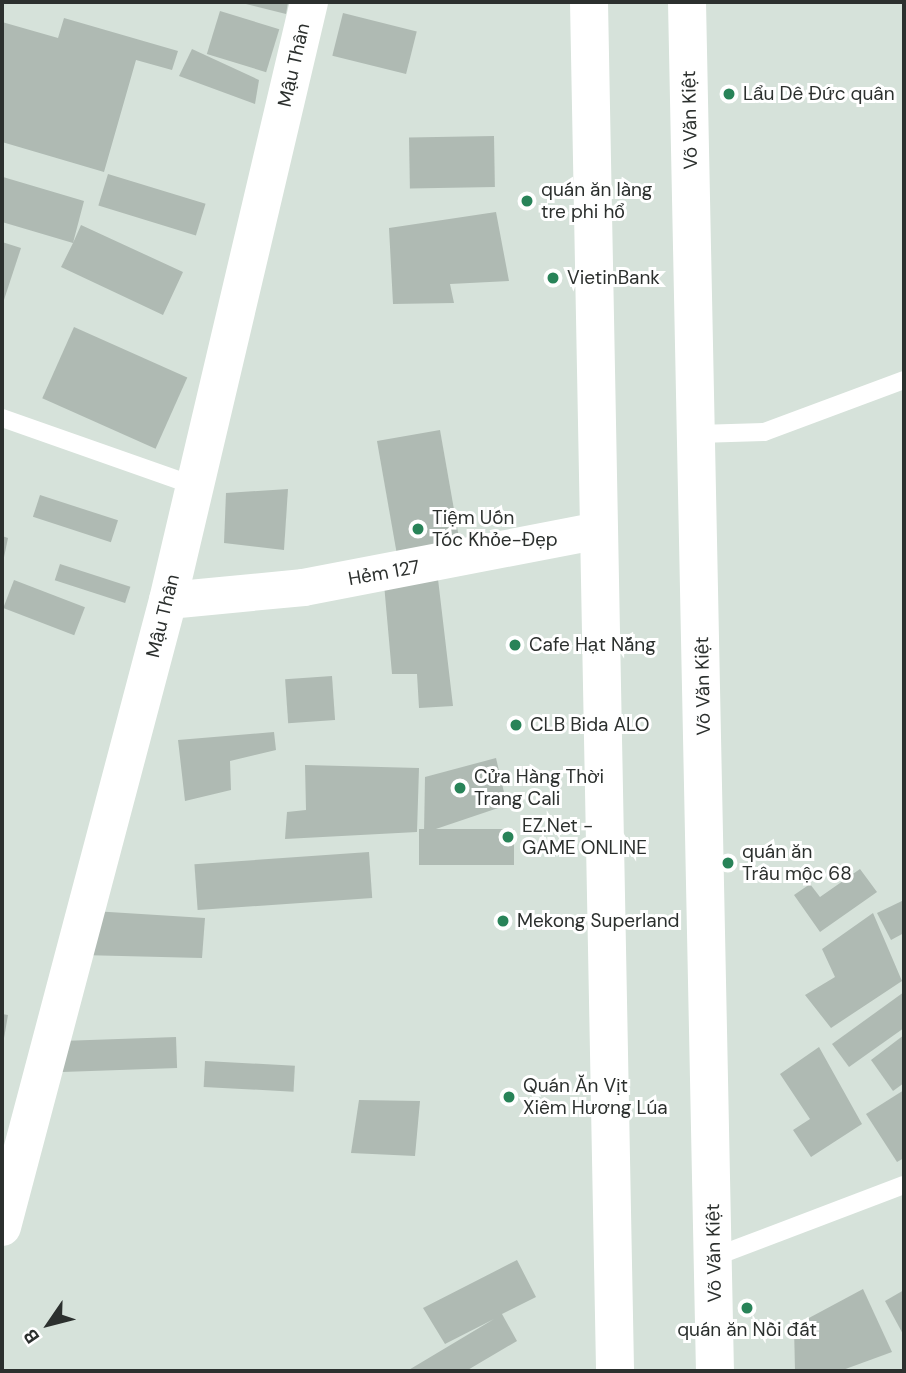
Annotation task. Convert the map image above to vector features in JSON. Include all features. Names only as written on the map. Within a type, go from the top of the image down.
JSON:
[{"type":"main road","name":"Mậu Thân","points":[[2,1227],[168,600],[309,2]]},
{"type":"main road","points":[[589,2],[615,1371]]},
{"type":"main road","name":"Võ Văn Kiệt","points":[[687,2],[698,434],[715,1371]]},
{"type":"street","name":"Hẻm 127","points":[[168,600],[303,587],[598,530]]},
{"type":"lane","points":[[698,434],[764,432],[904,380]]},
{"type":"lane","points":[[2,418],[195,486]]},
{"type":"lane","points":[[714,1257],[904,1185]]},
{"type":"building","points":[[238,2],[288,2],[286,14]]},
{"type":"building","points":[[220,11],[279,29],[266,72],[207,54]]},
{"type":"building","points":[[343,13],[417,31],[406,74],[332,56]]},
{"type":"building","points":[[64,18],[178,51],[172,70],[136,60],[104,172],[2,142],[2,22],[58,38]]},
{"type":"building","points":[[192,49],[259,80],[255,104],[179,76]]},
{"type":"building","points":[[494,136],[495,187],[410,188],[409,137]]},
{"type":"building","points":[[108,174],[206,204],[196,235],[98,206]]},
{"type":"building","points":[[3,177],[84,201],[73,243],[2,222]]},
{"type":"building","points":[[496,212],[509,281],[450,284],[454,303],[393,304],[389,228]]},
{"type":"building","points":[[81,225],[183,272],[163,315],[61,267]]},
{"type":"building","points":[[2,242],[21,248],[2,306]]},
{"type":"building","points":[[74,327],[187,377],[156,449],[42,398]]},
{"type":"building","points":[[440,430],[460,542],[397,553],[377,441]]},
{"type":"building","points":[[288,489],[284,550],[224,543],[226,493]]},
{"type":"building","points":[[40,495],[118,520],[111,542],[33,517]]},
{"type":"building","points":[[2,536],[8,538],[3,562],[2,562]]},
{"type":"building","points":[[60,564],[130,587],[125,603],[55,580]]},
{"type":"building","points":[[438,579],[453,706],[419,708],[417,674],[392,674],[384,584]]},
{"type":"building","points":[[14,580],[85,607],[74,635],[3,608]]},
{"type":"building","points":[[332,676],[335,720],[288,723],[285,679]]},
{"type":"building","points":[[274,732],[276,750],[230,761],[231,790],[185,801],[178,740]]},
{"type":"building","points":[[496,758],[507,805],[424,833],[425,777]]},
{"type":"building","points":[[305,765],[419,768],[417,832],[285,839],[287,812],[306,810]]},
{"type":"building","points":[[419,829],[514,829],[514,865],[419,865]]},
{"type":"building","points":[[369,852],[372,898],[198,910],[194,864]]},
{"type":"building","points":[[860,869],[877,892],[820,932],[794,895],[810,884],[820,897]]},
{"type":"building","points":[[904,900],[904,933],[891,940],[877,913]]},
{"type":"building","points":[[93,911],[205,918],[202,958],[81,955]]},
{"type":"building","points":[[873,913],[902,981],[831,1028],[805,995],[835,977],[822,949]]},
{"type":"building","points":[[904,992],[904,1028],[849,1067],[832,1044]]},
{"type":"building","points":[[2,1014],[8,1015],[3,1044],[2,1044]]},
{"type":"building","points":[[904,1035],[904,1083],[893,1091],[871,1060]]},
{"type":"building","points":[[176,1037],[177,1068],[62,1072],[61,1041]]},
{"type":"building","points":[[819,1047],[862,1124],[811,1157],[793,1130],[810,1119],[780,1074]]},
{"type":"building","points":[[205,1061],[295,1066],[294,1092],[204,1087]]},
{"type":"building","points":[[904,1090],[904,1158],[897,1162],[866,1114]]},
{"type":"building","points":[[359,1100],[420,1101],[415,1156],[351,1153]]},
{"type":"building","points":[[517,1260],[536,1297],[502,1314],[517,1341],[466,1371],[407,1371],[494,1319],[445,1344],[423,1308]]},
{"type":"building","points":[[863,1289],[892,1352],[840,1371],[795,1371],[794,1326]]},
{"type":"building","points":[[904,1290],[904,1336],[885,1301]]},
{"type":"place","name":"Lẩu Dê Đức quân","points":[[729,94]]},
{"type":"place","name":"quán ăn làng tre phi hổ","points":[[527,201]]},
{"type":"place","name":"VietinBank","points":[[553,278]]},
{"type":"place","name":"Tiệm Uốn Tóc Khỏe-Đẹp","points":[[418,529]]},
{"type":"place","name":"Cafe Hạt Nắng","points":[[515,645]]},
{"type":"place","name":"CLB Bida ALO","points":[[516,725]]},
{"type":"place","name":"Cửa Hàng Thời Trang Cali","points":[[460,788]]},
{"type":"place","name":"EZ.Net - GAME ONLINE","points":[[508,837]]},
{"type":"place","name":"quán ăn Trâu mộc 68","points":[[728,863]]},
{"type":"place","name":"Mekong Superland","points":[[503,921]]},
{"type":"place","name":"Quán Ăn Vịt Xiêm Hương Lúa","points":[[509,1097]]},
{"type":"place","name":"quán ăn Nồi đất","points":[[747,1308]]}]
